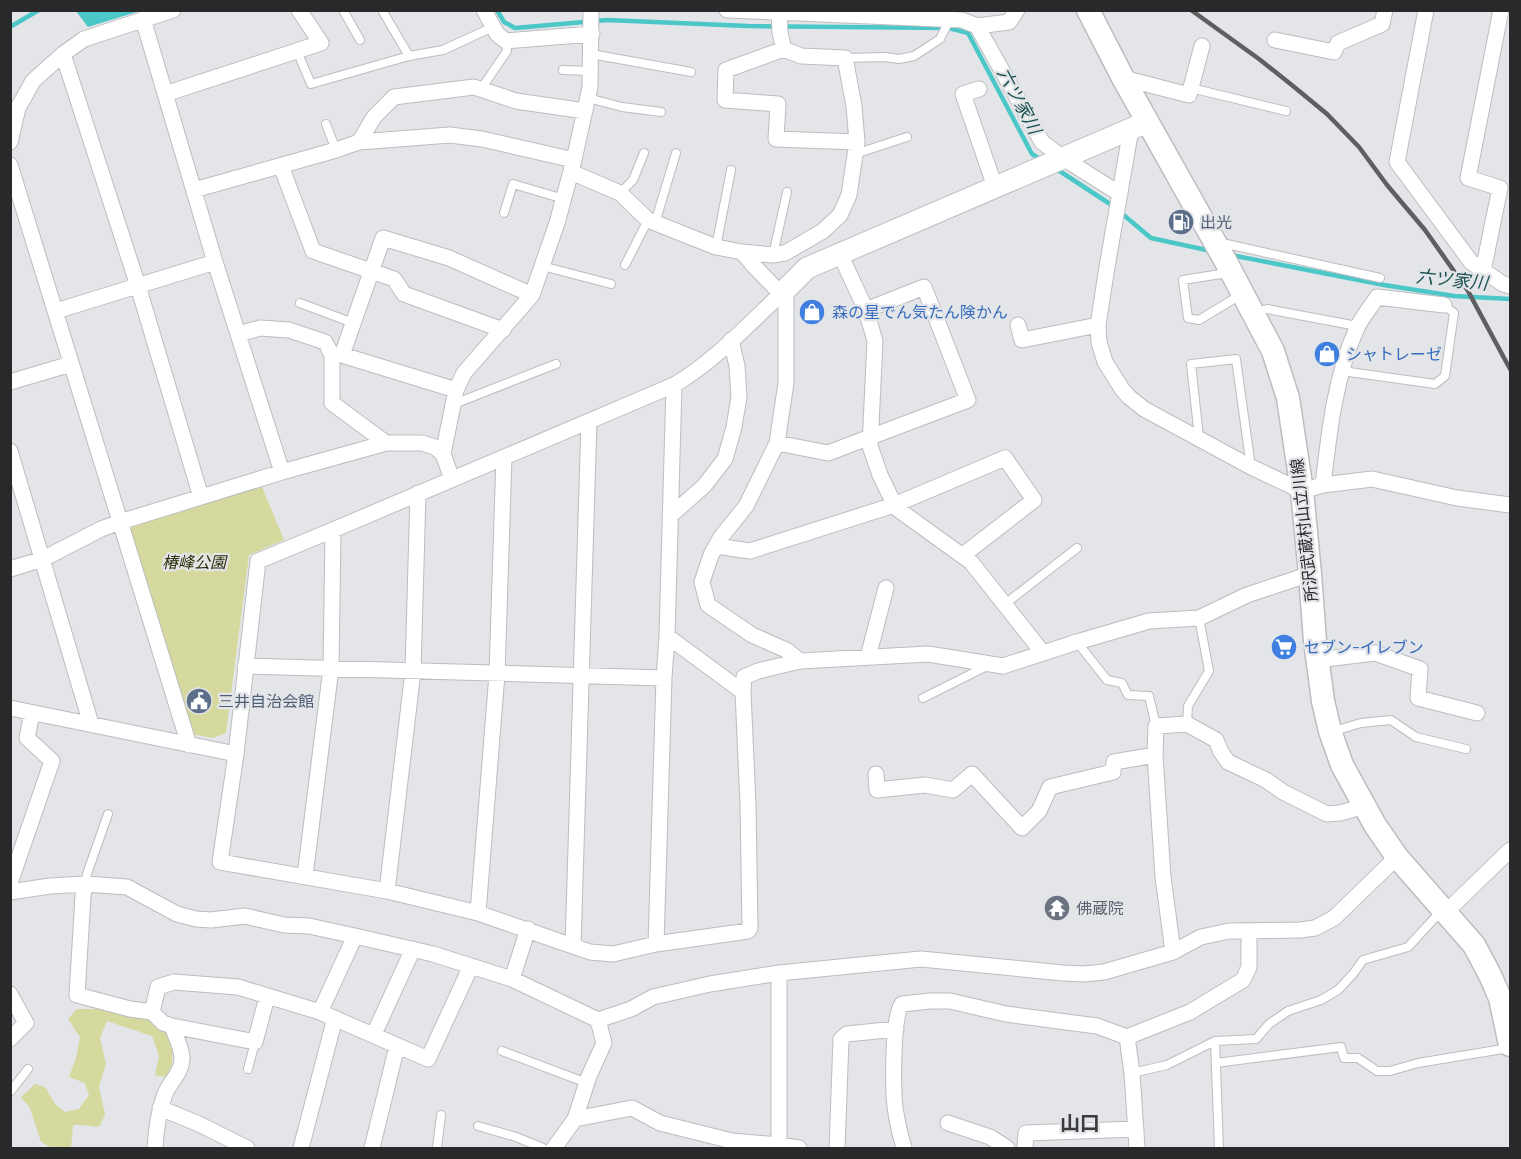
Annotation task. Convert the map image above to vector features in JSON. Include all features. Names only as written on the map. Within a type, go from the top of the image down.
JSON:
[{"type":"main road","name":"所沢武蔵村山立川線","points":[[1088,10],[1123,78],[1139,125],[1222,256],[1274,351],[1312,488],[1310,574],[1317,660],[1330,732],[1342,765],[1375,825],[1397,857],[1474,945],[1505,997],[1510,1046]]},
{"type":"street","points":[[10,142],[18,108],[33,81],[63,54],[84,39],[173,10]]},
{"type":"street","points":[[165,94],[321,43],[299,10]]},
{"type":"street","points":[[484,10],[497,34],[506,41],[592,33]]},
{"type":"street","points":[[727,10],[779,14],[950,19],[962,20],[977,26],[1009,22],[1017,10]]},
{"type":"street","points":[[1275,39],[1334,52],[1338,44],[1382,24],[1385,10]]},
{"type":"street","points":[[1426,10],[1397,162],[1472,262],[1503,284],[1510,285]]},
{"type":"street","points":[[1483,271],[1500,188],[1468,178],[1501,10]]},
{"type":"street","points":[[443,454],[454,398],[464,373],[532,296],[557,223],[586,104],[590,71],[592,11]]},
{"type":"street","points":[[779,14],[784,49]]},
{"type":"street","points":[[143,19],[215,262],[282,472]]},
{"type":"street","points":[[977,26],[1042,142],[1059,160],[1119,199]]},
{"type":"street","points":[[1123,78],[1189,95],[1202,46]]},
{"type":"street","points":[[194,190],[359,142],[450,135],[482,139],[572,166],[620,193],[652,221],[716,247],[773,255],[785,253],[823,231],[840,215],[849,195],[856,148],[854,106],[845,58],[801,56],[784,49],[726,70],[725,100],[778,104],[776,139],[856,148]]},
{"type":"street","points":[[63,54],[138,286],[201,497]]},
{"type":"street","points":[[359,142],[374,117],[394,97],[474,87],[516,101],[586,104]]},
{"type":"street","points":[[979,89],[963,94],[995,187]]},
{"type":"street","points":[[1139,125],[807,268],[704,365],[674,385],[258,561],[236,754],[220,862],[387,891],[478,913],[590,952],[613,954],[656,944],[748,931],[750,928],[744,677],[758,670],[800,661],[928,654],[1003,666],[1149,621],[1199,618],[1247,595],[1310,574]]},
{"type":"street","points":[[1139,125],[1119,199],[1098,325],[1099,342],[1105,362],[1115,380],[1129,397],[1144,409],[1251,466],[1312,488],[1372,479],[1457,498],[1510,505]]},
{"type":"street","points":[[10,165],[189,745]]},
{"type":"street","points":[[281,166],[313,250],[394,279],[404,294],[502,330]]},
{"type":"street","points":[[454,398],[342,355],[383,238],[449,258],[532,296]]},
{"type":"street","points":[[742,252],[753,266],[784,291],[786,383],[777,443],[746,506],[721,537],[711,555],[702,582],[708,605],[752,635],[786,650],[800,661]]},
{"type":"street","points":[[840,254],[866,310],[875,341],[870,446],[880,476],[894,505],[971,562],[1043,653]]},
{"type":"street","points":[[56,311],[215,262]]},
{"type":"street","points":[[777,443],[828,453],[968,400],[924,287],[866,310]]},
{"type":"street","points":[[1312,488],[1342,371],[1357,327],[1377,297],[1443,305]]},
{"type":"street","points":[[1018,325],[1022,340],[1098,325]]},
{"type":"street","points":[[239,334],[260,328],[289,330],[325,342],[332,355],[332,403],[386,443]]},
{"type":"street","points":[[670,516],[704,486],[725,459],[739,397],[737,366],[731,340]]},
{"type":"street","points":[[10,382],[71,364]]},
{"type":"street","points":[[656,944],[674,385]]},
{"type":"street","points":[[573,946],[589,421]]},
{"type":"street","points":[[10,570],[44,559],[101,529],[120,522],[282,472],[386,443],[422,443],[435,447],[443,454],[452,479]]},
{"type":"street","points":[[10,451],[44,559],[91,724]]},
{"type":"street","points":[[478,913],[497,674],[504,457]]},
{"type":"street","points":[[716,546],[750,551],[894,505],[1005,458],[1034,500],[963,555]]},
{"type":"street","points":[[387,891],[413,671],[418,493]]},
{"type":"street","points":[[305,876],[331,668],[333,530]]},
{"type":"street","points":[[868,657],[886,588]]},
{"type":"street","points":[[667,636],[743,692]]},
{"type":"street","points":[[1317,660],[1375,653],[1420,669],[1418,698],[1477,713]]},
{"type":"street","points":[[245,666],[664,678]]},
{"type":"street","points":[[10,708],[236,754]]},
{"type":"street","points":[[10,883],[52,761],[27,738],[32,713]]},
{"type":"street","points":[[1173,952],[1163,877],[1155,726],[1187,724],[1216,740],[1228,762],[1327,814],[1365,806]]},
{"type":"street","points":[[876,774],[877,790],[925,785],[953,790],[972,774],[1022,828],[1039,811],[1050,787],[1113,772],[1114,762],[1155,755]]},
{"type":"street","points":[[1445,911],[1510,850]]},
{"type":"street","points":[[10,892],[85,884],[127,887],[177,914],[196,919],[245,916],[284,925],[309,926],[355,936],[413,949],[512,979],[598,1020],[631,1009],[653,998],[710,984],[779,973],[921,959],[1063,973],[1104,972],[1173,952],[1201,937],[1229,931],[1315,928],[1334,918],[1397,857]]},
{"type":"street","points":[[85,884],[77,995],[130,1010],[152,1012],[163,1023],[172,1026],[255,1041],[267,997]]},
{"type":"street","points":[[512,979],[528,929]]},
{"type":"street","points":[[904,1149],[895,1109],[893,1084],[896,1029],[899,1008],[902,1004],[950,1001],[1006,1014],[1096,1026],[1127,1037],[1190,1012],[1243,980],[1249,967],[1249,931]]},
{"type":"street","points":[[320,1012],[355,936]]},
{"type":"street","points":[[374,1034],[413,949]]},
{"type":"street","points":[[152,1012],[158,987],[174,982],[238,987],[320,1012],[428,1059],[471,966]]},
{"type":"street","points":[[779,973],[779,1145]]},
{"type":"street","points":[[10,994],[26,1023],[10,1039]]},
{"type":"street","points":[[306,1148],[334,1018]]},
{"type":"street","points":[[554,1149],[575,1119],[604,1043],[598,1020]]},
{"type":"street","points":[[155,1149],[156,1122],[160,1108],[166,1090],[178,1074],[182,1059],[172,1026]]},
{"type":"street","points":[[837,1149],[842,1040],[847,1034],[896,1029]]},
{"type":"street","points":[[1127,1037],[1137,1149]]},
{"type":"street","points":[[372,1149],[397,1046]]},
{"type":"street","points":[[160,1108],[199,1124],[247,1149]]},
{"type":"street","points":[[575,1119],[632,1108],[660,1123],[732,1141],[800,1149]]},
{"type":"street","points":[[948,1123],[990,1137],[1007,1149]]},
{"type":"street","points":[[1025,1149],[1026,1133],[1136,1129]]},
{"type":"lane","points":[[343,10],[360,40]]},
{"type":"lane","points":[[382,10],[409,56]]},
{"type":"lane","points":[[845,58],[899,59],[914,56],[940,39],[950,19]]},
{"type":"lane","points":[[297,51],[310,84],[409,56],[443,50],[494,27]]},
{"type":"lane","points":[[481,89],[507,51],[506,41]]},
{"type":"lane","points":[[591,54],[691,72]]},
{"type":"lane","points":[[563,70],[590,71]]},
{"type":"lane","points":[[1191,88],[1286,111]]},
{"type":"lane","points":[[586,104],[661,112]]},
{"type":"lane","points":[[326,124],[336,150]]},
{"type":"lane","points":[[856,148],[907,137]]},
{"type":"lane","points":[[620,193],[633,180],[644,153]]},
{"type":"lane","points":[[625,265],[652,221],[676,153]]},
{"type":"lane","points":[[716,247],[731,170]]},
{"type":"lane","points":[[504,213],[513,184],[564,199]]},
{"type":"lane","points":[[773,255],[787,192]]},
{"type":"lane","points":[[1357,327],[1248,304],[1199,320],[1188,318],[1183,280],[1222,256],[1380,278]]},
{"type":"lane","points":[[542,266],[611,284]]},
{"type":"lane","points":[[300,303],[353,324]]},
{"type":"lane","points":[[1342,371],[1435,384],[1445,376],[1454,313],[1443,305]]},
{"type":"lane","points":[[1199,439],[1191,364],[1236,359],[1251,466]]},
{"type":"lane","points":[[454,398],[556,364]]},
{"type":"lane","points":[[1005,604],[1077,548]]},
{"type":"lane","points":[[1187,724],[1188,706],[1209,671],[1199,618]]},
{"type":"lane","points":[[1077,642],[1107,680],[1122,683],[1128,695],[1149,696],[1155,726]]},
{"type":"lane","points":[[923,698],[992,664]]},
{"type":"lane","points":[[1330,732],[1361,723],[1391,720],[1416,737],[1466,749]]},
{"type":"lane","points":[[85,884],[108,814]]},
{"type":"lane","points":[[1132,1073],[1167,1065],[1215,1041],[1256,1038],[1269,1024],[1288,1011],[1321,1000],[1338,990],[1363,960],[1408,947],[1445,911]]},
{"type":"lane","points":[[249,1070],[255,1041]]},
{"type":"lane","points":[[1215,1041],[1219,1149]]},
{"type":"lane","points":[[1216,1063],[1341,1047],[1344,1058],[1358,1058],[1377,1071],[1390,1071],[1418,1063],[1510,1046]]},
{"type":"lane","points":[[502,1051],[587,1083]]},
{"type":"lane","points":[[10,1092],[28,1069]]},
{"type":"lane","points":[[437,1149],[441,1115]]},
{"type":"lane","points":[[478,1126],[516,1137],[543,1149]]},
{"type":"green space","name":"椿峰公園","points":[[262,487],[284,540],[249,555],[226,733],[213,738],[192,734],[129,532],[133,525]]},
{"type":"green space","points":[[77,1009],[100,1009],[153,1019],[173,1039],[172,1064],[166,1077],[155,1075],[159,1056],[152,1036],[107,1021],[100,1038],[106,1064],[99,1086],[105,1115],[99,1127],[73,1125],[71,1148],[52,1148],[41,1142],[30,1108],[21,1097],[35,1084],[45,1087],[55,1104],[65,1112],[79,1109],[89,1095],[85,1083],[69,1077],[80,1037],[68,1019]]},
{"type":"water","points":[[76,11],[140,11],[88,27]]},
{"type":"waterway","name":"六ツ家川","points":[[10,27],[39,10]]},
{"type":"waterway","name":"六ツ家川","points":[[497,10],[504,22],[515,28],[607,20],[748,26],[949,28],[968,33],[1032,154],[1043,161]]},
{"type":"waterway","name":"六ツ家川","points":[[1055,168],[1113,206]]},
{"type":"waterway","name":"六ツ家川","points":[[1120,212],[1151,238],[1211,251]]},
{"type":"waterway","name":"六ツ家川","points":[[1231,255],[1384,285],[1454,296],[1510,299]]},
{"type":"railway","points":[[1191,10],[1293,86],[1327,114],[1359,147],[1425,230],[1468,291],[1510,369]]},
{"type":"place","name":"出光","points":[[1181,222]]},
{"type":"place","name":"森の星でん気たん険かん","points":[[812,312]]},
{"type":"place","name":"シャトレーゼ","points":[[1327,354]]},
{"type":"place","name":"セブン-イレブン","points":[[1284,647]]},
{"type":"place","name":"三井自治会館","points":[[199,701]]},
{"type":"place","name":"佛蔵院","points":[[1057,908]]},
{"type":"district","name":"山口","points":[[1080,1123]]}]
